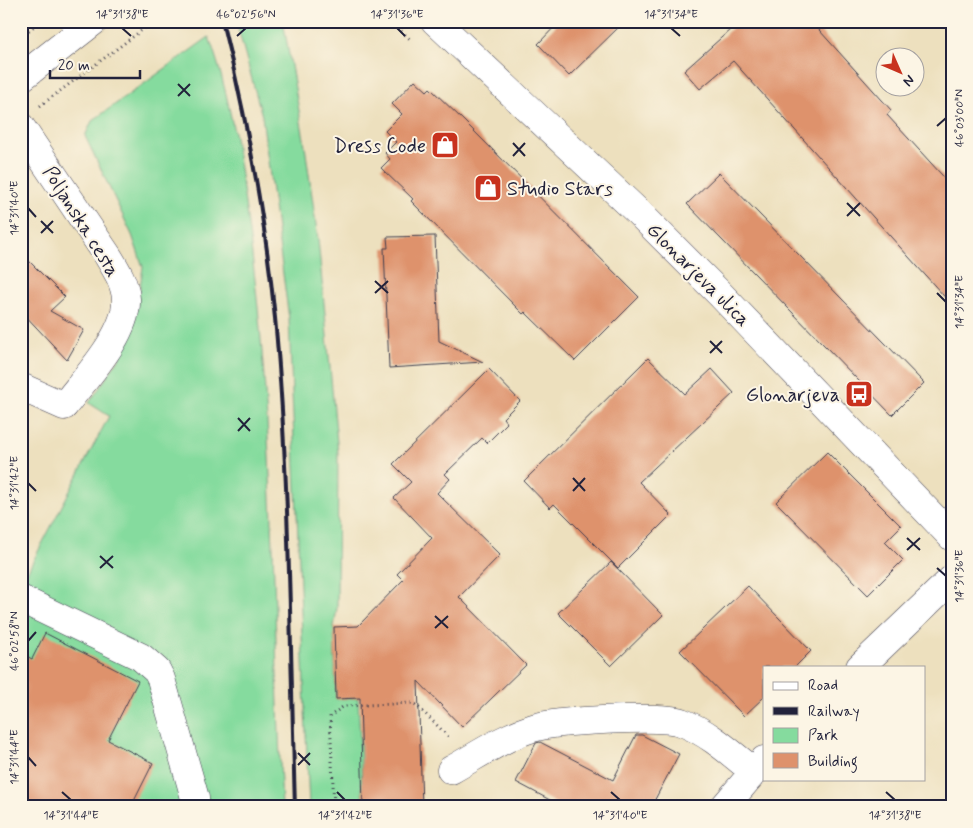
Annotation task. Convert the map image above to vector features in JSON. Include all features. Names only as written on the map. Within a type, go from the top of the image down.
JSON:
[{"type":"street","points":[[21,78],[94,21]]},
{"type":"street","name":"Glonarjeva ulica","points":[[435,21],[639,213],[713,287],[952,537]]},
{"type":"street","name":"Poljanska cesta","points":[[21,387],[64,406],[114,338],[122,320],[126,299],[120,277],[29,117]]},
{"type":"street","points":[[861,666],[952,579]]},
{"type":"street","points":[[22,599],[141,657],[157,671],[162,679],[195,798],[195,807]]},
{"type":"street","points":[[461,765],[534,727],[647,718],[680,722],[715,740],[758,766],[724,807]]},
{"type":"path","points":[[21,37],[40,21]]},
{"type":"path","points":[[29,117],[154,21]]},
{"type":"path","points":[[334,807],[330,716],[344,706],[414,703],[461,765]]},
{"type":"green space","points":[[236,21],[280,21],[284,26],[304,139],[318,239],[338,453],[337,608],[334,627],[336,699],[358,698],[363,807],[309,807],[289,319],[262,116]]},
{"type":"green space","points":[[209,37],[224,87],[235,136],[258,310],[269,451],[282,807],[21,807],[21,584],[109,416],[89,403],[119,359],[134,327],[143,267],[132,235],[85,136],[92,121]]},
{"type":"building","points":[[560,21],[625,21],[569,76],[538,44]]},
{"type":"building","points":[[740,21],[811,21],[876,93],[876,98],[880,98],[891,110],[887,115],[952,186],[952,305],[733,61],[700,89],[684,71]]},
{"type":"building","points":[[415,80],[427,91],[430,88],[639,297],[575,361],[525,312],[523,314],[411,201],[413,199],[381,168],[390,159],[385,153],[396,142],[385,131],[402,114],[392,104]]},
{"type":"building","points":[[719,173],[924,383],[892,415],[687,204]]},
{"type":"building","points":[[435,236],[439,341],[483,362],[389,368],[384,248],[388,248],[387,237]]},
{"type":"building","points":[[21,253],[65,297],[50,311],[84,330],[67,360],[21,311]]},
{"type":"building","points":[[648,358],[685,394],[712,369],[734,393],[639,482],[671,515],[618,568],[554,504],[550,508],[524,481]]},
{"type":"building","points":[[489,369],[520,401],[503,418],[507,423],[487,443],[482,438],[445,474],[450,479],[437,493],[500,555],[459,597],[526,665],[462,727],[418,681],[422,807],[363,807],[360,698],[336,699],[334,627],[358,626],[403,580],[397,574],[432,538],[394,498],[411,482],[393,464]]},
{"type":"building","points":[[827,452],[901,526],[885,542],[903,560],[868,595],[776,502]]},
{"type":"building","points":[[611,562],[663,615],[611,666],[558,613]]},
{"type":"building","points":[[748,586],[811,651],[796,666],[763,666],[763,698],[744,716],[680,651]]},
{"type":"building","points":[[45,633],[138,681],[108,740],[153,763],[131,807],[21,807],[21,653],[32,659]]},
{"type":"building","points":[[636,735],[642,735],[679,754],[651,807],[563,807],[516,782],[536,743],[540,742],[613,780]]},
{"type":"railway","points":[[222,21],[254,169],[266,243],[275,318],[287,501],[295,807]]},
{"type":"place","name":"Dress Code","points":[[445,145]]},
{"type":"place","name":"Studio Stars","points":[[488,188]]},
{"type":"place","name":"Glonarjeva","points":[[859,394]]}]
